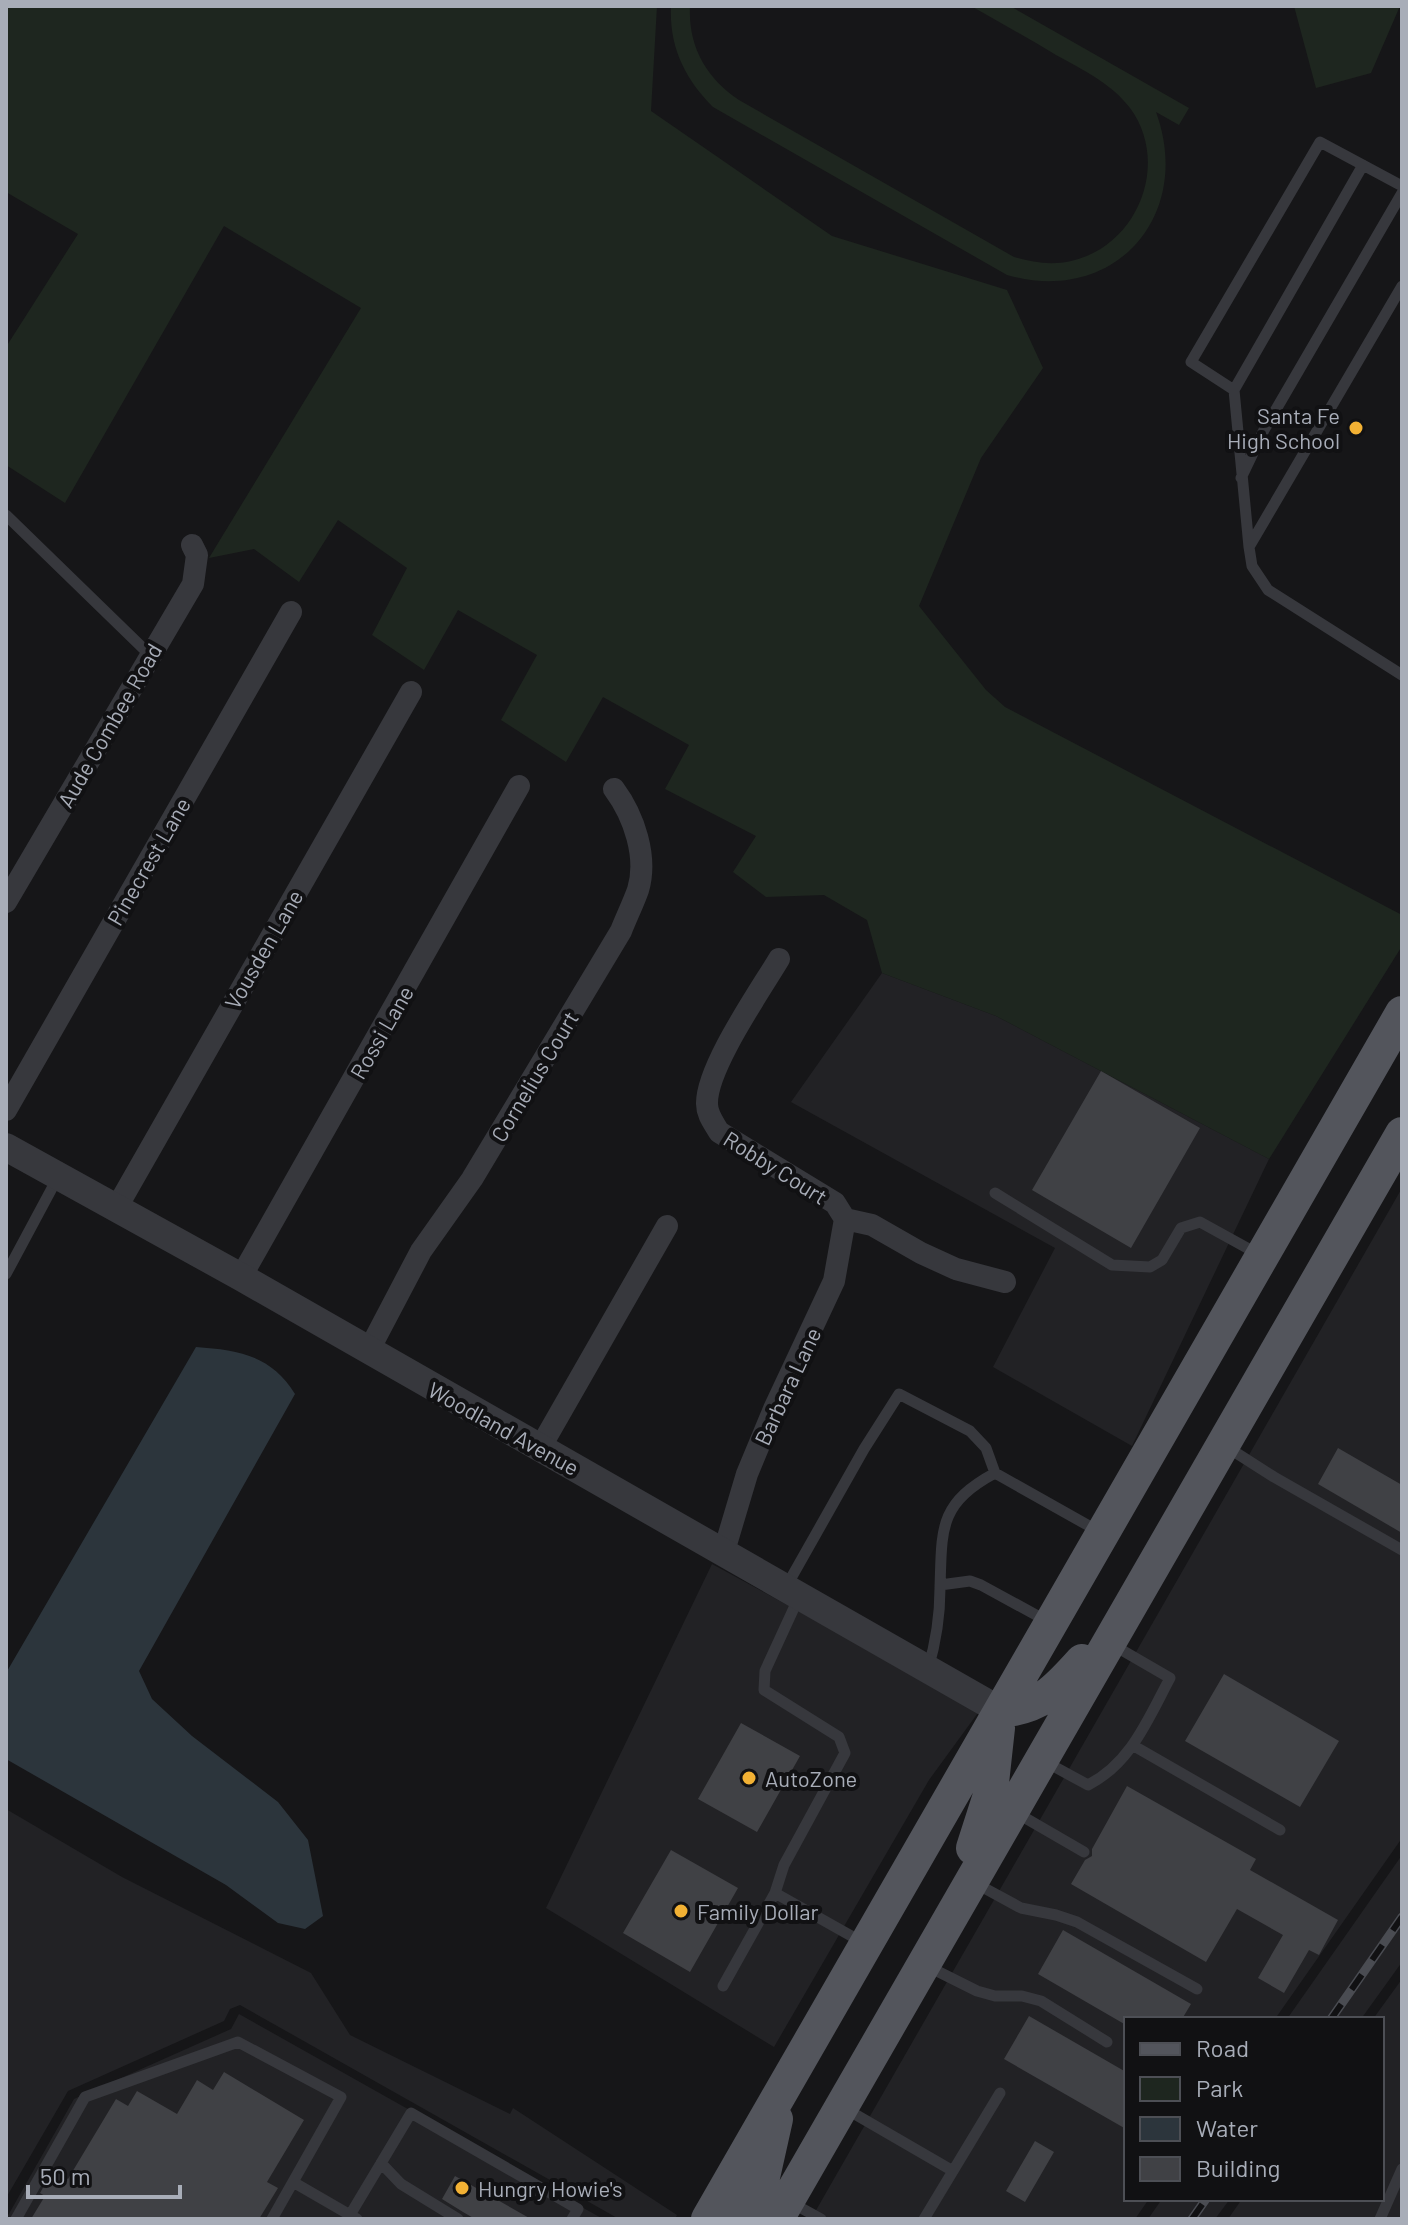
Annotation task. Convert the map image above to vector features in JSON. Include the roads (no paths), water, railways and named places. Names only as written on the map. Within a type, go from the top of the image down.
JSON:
[{"type":"main road","points":[[708,2219],[1402,1013]]},
{"type":"main road","points":[[782,2210],[1400,1140]]},
{"type":"main road","points":[[1001,1711],[1030,1706],[1045,1698],[1134,1599]]},
{"type":"main road","points":[[941,1931],[980,1830],[991,1792],[1001,1711]]},
{"type":"main road","points":[[743,2219],[761,2186],[783,2088]]},
{"type":"street","name":"Aude Combee Road","points":[[6,902],[193,584],[197,555],[192,545]]},
{"type":"street","name":"Pinecrest Lane","points":[[6,1110],[291,612]]},
{"type":"street","name":"Vousden Lane","points":[[117,1207],[411,692]]},
{"type":"street","name":"Rossi Lane","points":[[241,1277],[519,786]]},
{"type":"street","name":"Cornelius Court","points":[[369,1350],[421,1251],[472,1179],[621,931],[639,887],[640,843],[627,806],[614,789]]},
{"type":"street","name":"Robby Court","points":[[779,959],[714,1075],[707,1101],[709,1114],[719,1132],[835,1203],[845,1219],[872,1225],[956,1269],[1005,1282]]},
{"type":"street","name":"Woodland Avenue","points":[[6,1147],[241,1277],[1001,1711]]},
{"type":"street","name":"Barbara Lane","points":[[724,1551],[753,1461],[774,1409],[834,1281],[845,1219]]},
{"type":"street","points":[[540,1448],[667,1226]]},
{"type":"lane","points":[[1234,390],[1191,362],[1320,142],[1402,186]]},
{"type":"lane","points":[[1363,165],[1234,390],[1252,566],[1268,590],[1402,675]]},
{"type":"lane","points":[[1241,478],[1264,430],[1402,193]]},
{"type":"lane","points":[[1249,547],[1402,286]]},
{"type":"lane","points":[[6,515],[150,655]]},
{"type":"lane","points":[[6,1274],[58,1177]]},
{"type":"lane","points":[[995,1193],[1112,1265],[1150,1267],[1162,1260],[1181,1228],[1200,1222],[1262,1256]]},
{"type":"lane","points":[[723,1986],[775,1893],[784,1865],[845,1753],[839,1737],[764,1690],[765,1671],[793,1591],[864,1449],[899,1394],[970,1431],[986,1448],[995,1473],[1102,1534]]},
{"type":"lane","points":[[1224,1444],[1274,1477],[1402,1550]]},
{"type":"lane","points":[[928,1669],[939,1622],[941,1535],[948,1515],[975,1484],[995,1473]]},
{"type":"lane","points":[[940,1585],[970,1581],[1051,1623]]},
{"type":"lane","points":[[1041,1759],[1088,1785],[1107,1775],[1134,1746],[1170,1678],[1109,1643]]},
{"type":"lane","points":[[1134,1746],[1280,1830]]},
{"type":"lane","points":[[1011,1810],[1084,1852]]},
{"type":"lane","points":[[971,1880],[1021,1908],[1077,1922],[1197,1989]]},
{"type":"lane","points":[[775,1893],[866,1945]]},
{"type":"lane","points":[[923,1964],[977,1991],[1041,2001],[1107,2042]]},
{"type":"lane","points":[[16,2219],[85,2097],[238,2042],[341,2097],[272,2219]]},
{"type":"lane","points":[[924,2219],[1000,2093]]},
{"type":"lane","points":[[842,2107],[953,2171]]},
{"type":"lane","points":[[293,2182],[353,2217],[411,2113],[578,2209],[572,2219]]},
{"type":"lane","points":[[381,2163],[401,2184],[458,2219]]},
{"type":"lane","points":[[1380,2219],[1402,2169]]},
{"type":"lane","points":[[782,2210],[821,2219]]},
{"type":"water","points":[[196,1347],[252,1357],[275,1371],[295,1394],[139,1671],[152,1699],[192,1736],[278,1802],[308,1840],[323,1916],[305,1929],[278,1923],[226,1885],[6,1759],[6,1673]]},
{"type":"railway","points":[[1332,2017],[1402,1917]]},
{"type":"railway","points":[[1192,2219],[1205,2201]]},
{"type":"place","name":"Santa Fe High School","points":[[1356,428]]},
{"type":"place","name":"AutoZone","points":[[749,1778]]},
{"type":"place","name":"Family Dollar","points":[[681,1911]]},
{"type":"place","name":"Hungry Howie's","points":[[462,2188]]}]
